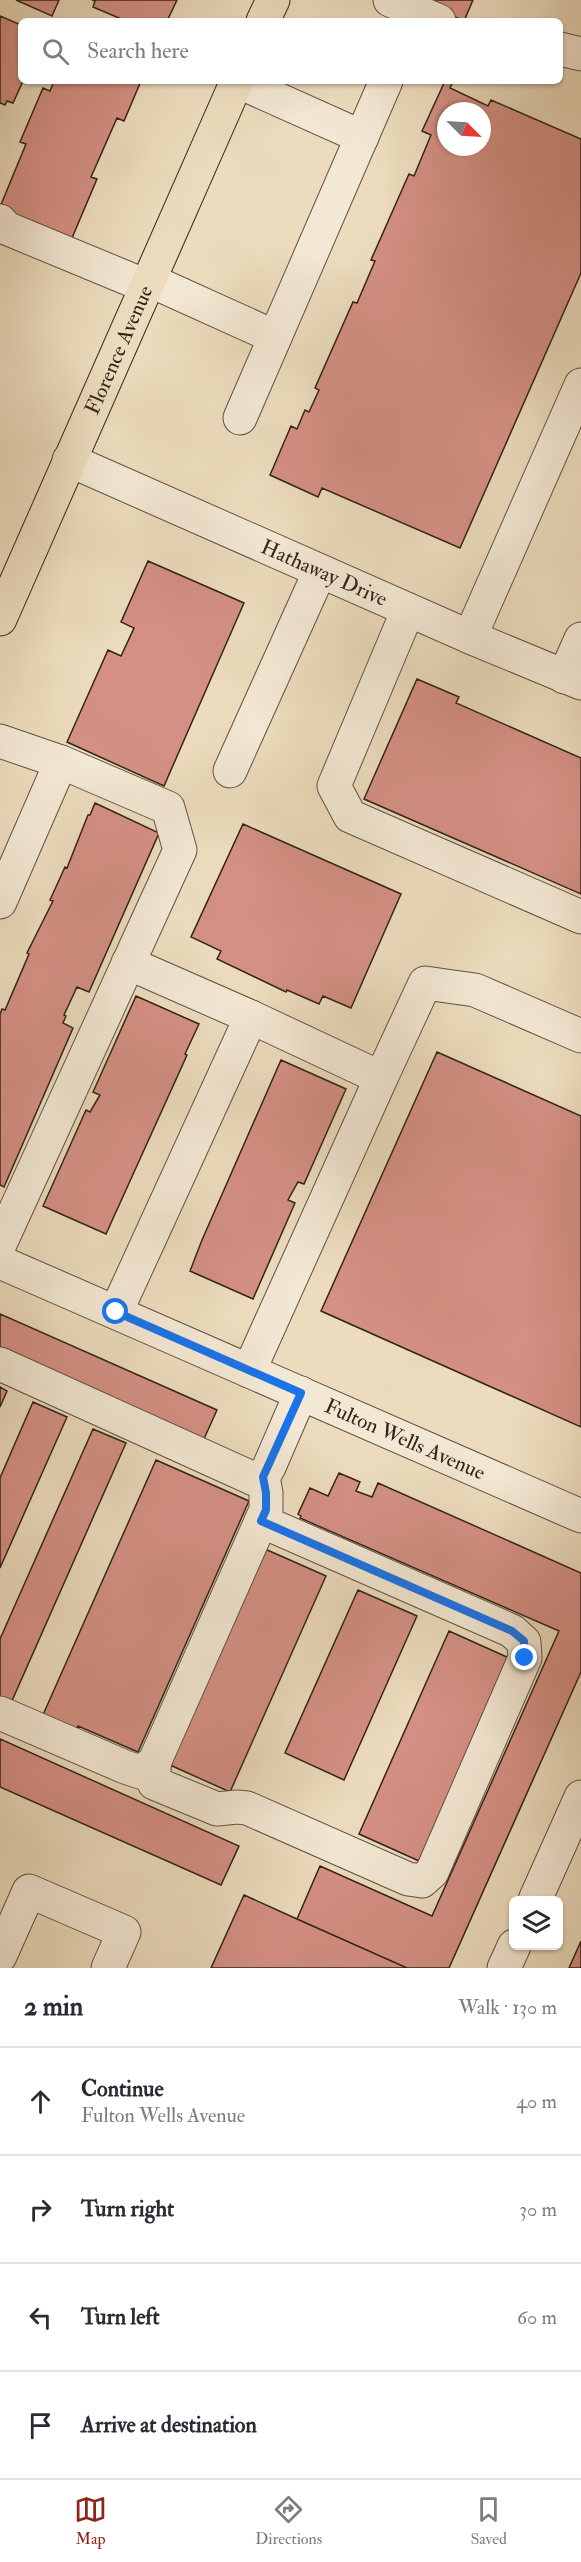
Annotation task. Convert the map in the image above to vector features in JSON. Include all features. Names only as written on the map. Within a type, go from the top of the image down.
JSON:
[{"type":"main road","points":[[264,18],[273,0]]},
{"type":"main road","name":"Florence Avenue","points":[[0,619],[236,84]]},
{"type":"street","points":[[390,0],[432,18]]},
{"type":"street","points":[[563,49],[581,54]]},
{"type":"street","points":[[244,84],[362,137]]},
{"type":"street","points":[[240,418],[385,84]]},
{"type":"street","points":[[0,221],[6,228],[148,283],[275,337]]},
{"type":"street","points":[[470,637],[581,385]]},
{"type":"street","name":"Hathaway Drive","points":[[69,460],[408,610],[573,680]]},
{"type":"street","points":[[230,771],[320,571]]},
{"type":"street","points":[[408,610],[334,786],[350,816],[581,917]]},
{"type":"street","points":[[573,680],[581,639]]},
{"type":"street","points":[[0,741],[61,762],[168,808],[180,850],[0,1244]]},
{"type":"street","points":[[0,902],[61,762]]},
{"type":"street","points":[[128,963],[381,1078]]},
{"type":"street","points":[[249,1371],[425,983],[475,990],[581,1036]]},
{"type":"street","points":[[116,1312],[251,1017]]},
{"type":"street","name":"Fulton Wells Avenue","points":[[0,1262],[581,1516]]},
{"type":"street","points":[[0,1364],[254,1479],[263,1477]]},
{"type":"street","points":[[261,1521],[512,1631],[524,1641],[525,1658],[432,1872],[422,1881],[408,1879],[247,1808],[217,1809],[154,1783],[154,1763],[261,1521],[266,1510],[263,1477],[301,1393]]},
{"type":"street","points":[[0,1713],[125,1767],[141,1772],[154,1763]]},
{"type":"street","points":[[537,1896],[581,1797]]},
{"type":"street","points":[[0,1956],[29,1891],[124,1932],[108,1968]]},
{"type":"street","points":[[504,1968],[512,1950]]},
{"type":"building","points":[[16,0],[59,0],[52,16]]},
{"type":"building","points":[[92,0],[177,0],[168,18],[119,18],[93,7],[95,1]]},
{"type":"building","points":[[416,0],[473,0],[465,18],[457,18]]},
{"type":"building","points":[[0,16],[18,24],[18,84],[22,84],[13,103],[7,101],[5,105],[0,103]]},
{"type":"building","points":[[53,84],[140,84],[124,121],[117,118],[91,177],[97,179],[72,238],[65,241],[0,207],[26,144],[20,142],[43,88],[50,91]]},
{"type":"building","points":[[444,84],[452,84],[450,88],[480,102],[437,102],[437,156],[491,156],[491,100],[581,139],[581,273],[460,548],[322,488],[318,497],[270,475],[291,426],[297,429],[305,410],[309,412],[319,390],[315,388],[353,302],[357,303],[375,261],[371,260],[409,174],[414,176],[431,135],[422,131]]},
{"type":"building","points":[[148,561],[244,603],[164,786],[67,742],[108,650],[121,656],[134,628],[121,622]]},
{"type":"building","points":[[417,679],[459,697],[456,703],[581,758],[581,894],[364,799]]},
{"type":"building","points":[[95,803],[159,833],[89,992],[77,987],[64,1015],[66,1016],[63,1023],[73,1028],[4,1187],[0,1185],[0,1014],[2,1009],[5,1010],[29,954],[27,953],[53,901],[50,900],[65,867],[67,868]]},
{"type":"building","points":[[243,824],[401,894],[351,1008],[323,996],[319,1004],[287,990],[286,992],[217,959],[221,951],[191,937]]},
{"type":"building","points":[[136,996],[199,1024],[106,1234],[43,1206],[86,1110],[90,1112],[100,1095],[93,1092]]},
{"type":"building","points":[[437,1052],[581,1116],[581,1427],[321,1311]]},
{"type":"building","points":[[281,1060],[346,1089],[304,1184],[298,1182],[288,1200],[295,1203],[253,1299],[190,1271]]},
{"type":"building","points":[[0,1314],[217,1410],[203,1441],[0,1349]]},
{"type":"building","points":[[0,1387],[7,1391],[0,1407]]},
{"type":"building","points":[[33,1402],[67,1417],[0,1568],[0,1478]]},
{"type":"building","points":[[93,1429],[126,1443],[11,1703],[0,1698],[0,1639]]},
{"type":"building","points":[[156,1460],[249,1501],[138,1752],[78,1726],[75,1732],[42,1717]]},
{"type":"building","points":[[339,1473],[360,1482],[356,1491],[372,1497],[378,1483],[581,1573],[581,1672],[449,1968],[407,1968],[297,1919],[320,1866],[432,1916],[559,1631],[300,1518],[298,1514],[310,1488],[328,1496]]},
{"type":"building","points":[[265,1549],[326,1576],[230,1792],[170,1765]]},
{"type":"building","points":[[358,1590],[417,1616],[344,1780],[285,1753]]},
{"type":"building","points":[[449,1631],[509,1658],[419,1861],[359,1834]]},
{"type":"building","points":[[0,1739],[239,1846],[221,1885],[0,1787]]},
{"type":"building","points":[[244,1895],[297,1919],[407,1968],[211,1968]]},
{"type":"building","points":[[581,1941],[581,1968],[569,1968]]},
{"type":"route","points":[[116,1312],[301,1393],[263,1477],[266,1510],[261,1521],[512,1631],[524,1641],[525,1658]]}]
